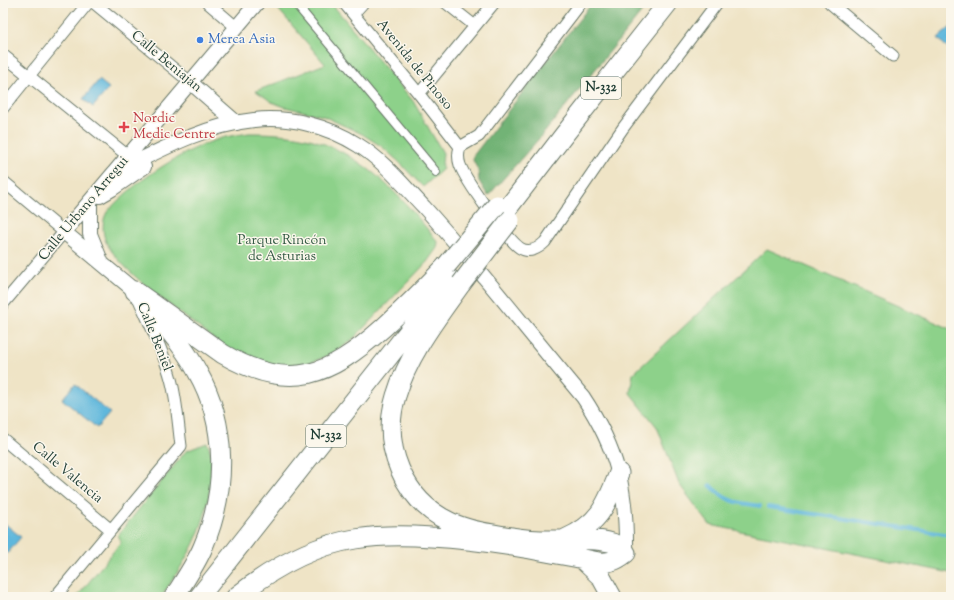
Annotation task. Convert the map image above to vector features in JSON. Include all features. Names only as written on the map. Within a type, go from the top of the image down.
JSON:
[{"type":"highway","name":"N-332","points":[[199,597],[504,213],[668,3]]},
{"type":"highway","points":[[504,213],[624,67],[638,40]]},
{"type":"highway","points":[[135,291],[236,362],[262,373],[287,376],[301,375],[328,368],[349,356],[389,323],[454,275]]},
{"type":"highway","points":[[236,597],[258,580],[284,564],[326,546],[355,539],[386,536],[415,536],[458,539],[521,547],[609,563],[617,560],[626,553],[617,545],[598,540],[512,537],[476,530],[450,522],[420,500],[408,485],[399,469],[392,442],[392,413],[396,396],[408,368],[423,339],[437,318],[454,275]]},
{"type":"highway","points":[[135,291],[186,352],[198,372],[209,395],[219,436],[221,479],[213,520],[202,549],[174,597]]},
{"type":"highway","points":[[565,539],[579,533],[598,516],[606,505],[619,473]]},
{"type":"highway","points":[[582,559],[601,577],[612,597]]},
{"type":"street","points":[[3,108],[88,3]]},
{"type":"street","name":"Calle Beniaján","points":[[94,3],[237,123]]},
{"type":"street","points":[[208,3],[236,27]]},
{"type":"street","name":"Calle Urbano Arregui","points":[[3,304],[256,3]]},
{"type":"street","points":[[295,3],[436,172]]},
{"type":"street","name":"Avenida de Pinoso","points":[[344,3],[419,94],[460,147]]},
{"type":"street","points":[[354,14],[363,3]]},
{"type":"street","points":[[446,3],[475,26]]},
{"type":"street","points":[[419,94],[494,3]]},
{"type":"street","points":[[581,3],[479,136],[460,147],[458,159],[460,166],[476,193],[506,233],[520,248],[525,250],[532,250],[540,247],[545,242],[623,128],[717,3]]},
{"type":"street","points":[[830,3],[893,56]]},
{"type":"street","points":[[3,54],[128,156]]},
{"type":"street","points":[[114,173],[208,130],[255,120],[273,119],[307,123],[343,136],[359,145],[386,166],[442,227],[583,397],[604,431],[619,473],[625,513],[626,553]]},
{"type":"street","points":[[101,263],[90,234],[90,201],[112,189],[166,149]]},
{"type":"street","name":"Calle Beniel","points":[[3,181],[135,291],[164,355],[176,400],[181,446],[55,597]]},
{"type":"street","name":"Calle Valencia","points":[[3,439],[111,530]]},
{"type":"green space","points":[[273,3],[331,3],[413,101],[443,153],[441,166],[443,169],[423,187],[381,146],[362,134],[323,116],[285,107],[272,102],[256,91],[325,64]]},
{"type":"green space","points":[[592,3],[649,3],[544,133],[488,196],[479,181],[478,170],[473,160],[473,156]]},
{"type":"green space","name":"Parque Rincón de Asturias","points":[[249,133],[298,136],[313,140],[351,157],[367,168],[398,195],[438,242],[437,248],[427,262],[353,339],[334,352],[312,362],[290,366],[278,366],[257,362],[229,350],[134,276],[113,253],[106,242],[103,230],[105,215],[118,201],[143,179],[172,161],[202,146],[216,140]]},
{"type":"green space","points":[[767,249],[951,329],[951,573],[710,525],[679,484],[657,427],[630,393],[633,374]]},
{"type":"green space","points":[[207,443],[211,454],[211,473],[206,509],[202,524],[189,553],[161,597],[77,597],[121,542],[118,535],[186,451]]},
{"type":"water","points":[[951,27],[951,52],[938,38]]},
{"type":"water","points":[[99,80],[109,88],[93,107],[83,99]]},
{"type":"water","points":[[75,384],[110,413],[97,428],[62,399]]},
{"type":"water","points":[[3,522],[21,537],[7,554],[3,550]]},
{"type":"waterway","points":[[710,485],[716,491],[733,501],[760,506]]},
{"type":"waterway","points":[[768,507],[951,535]]},
{"type":"place","name":"Merca Asia","points":[[200,40]]},
{"type":"place","name":"Nordic Medic Centre","points":[[124,127]]}]
